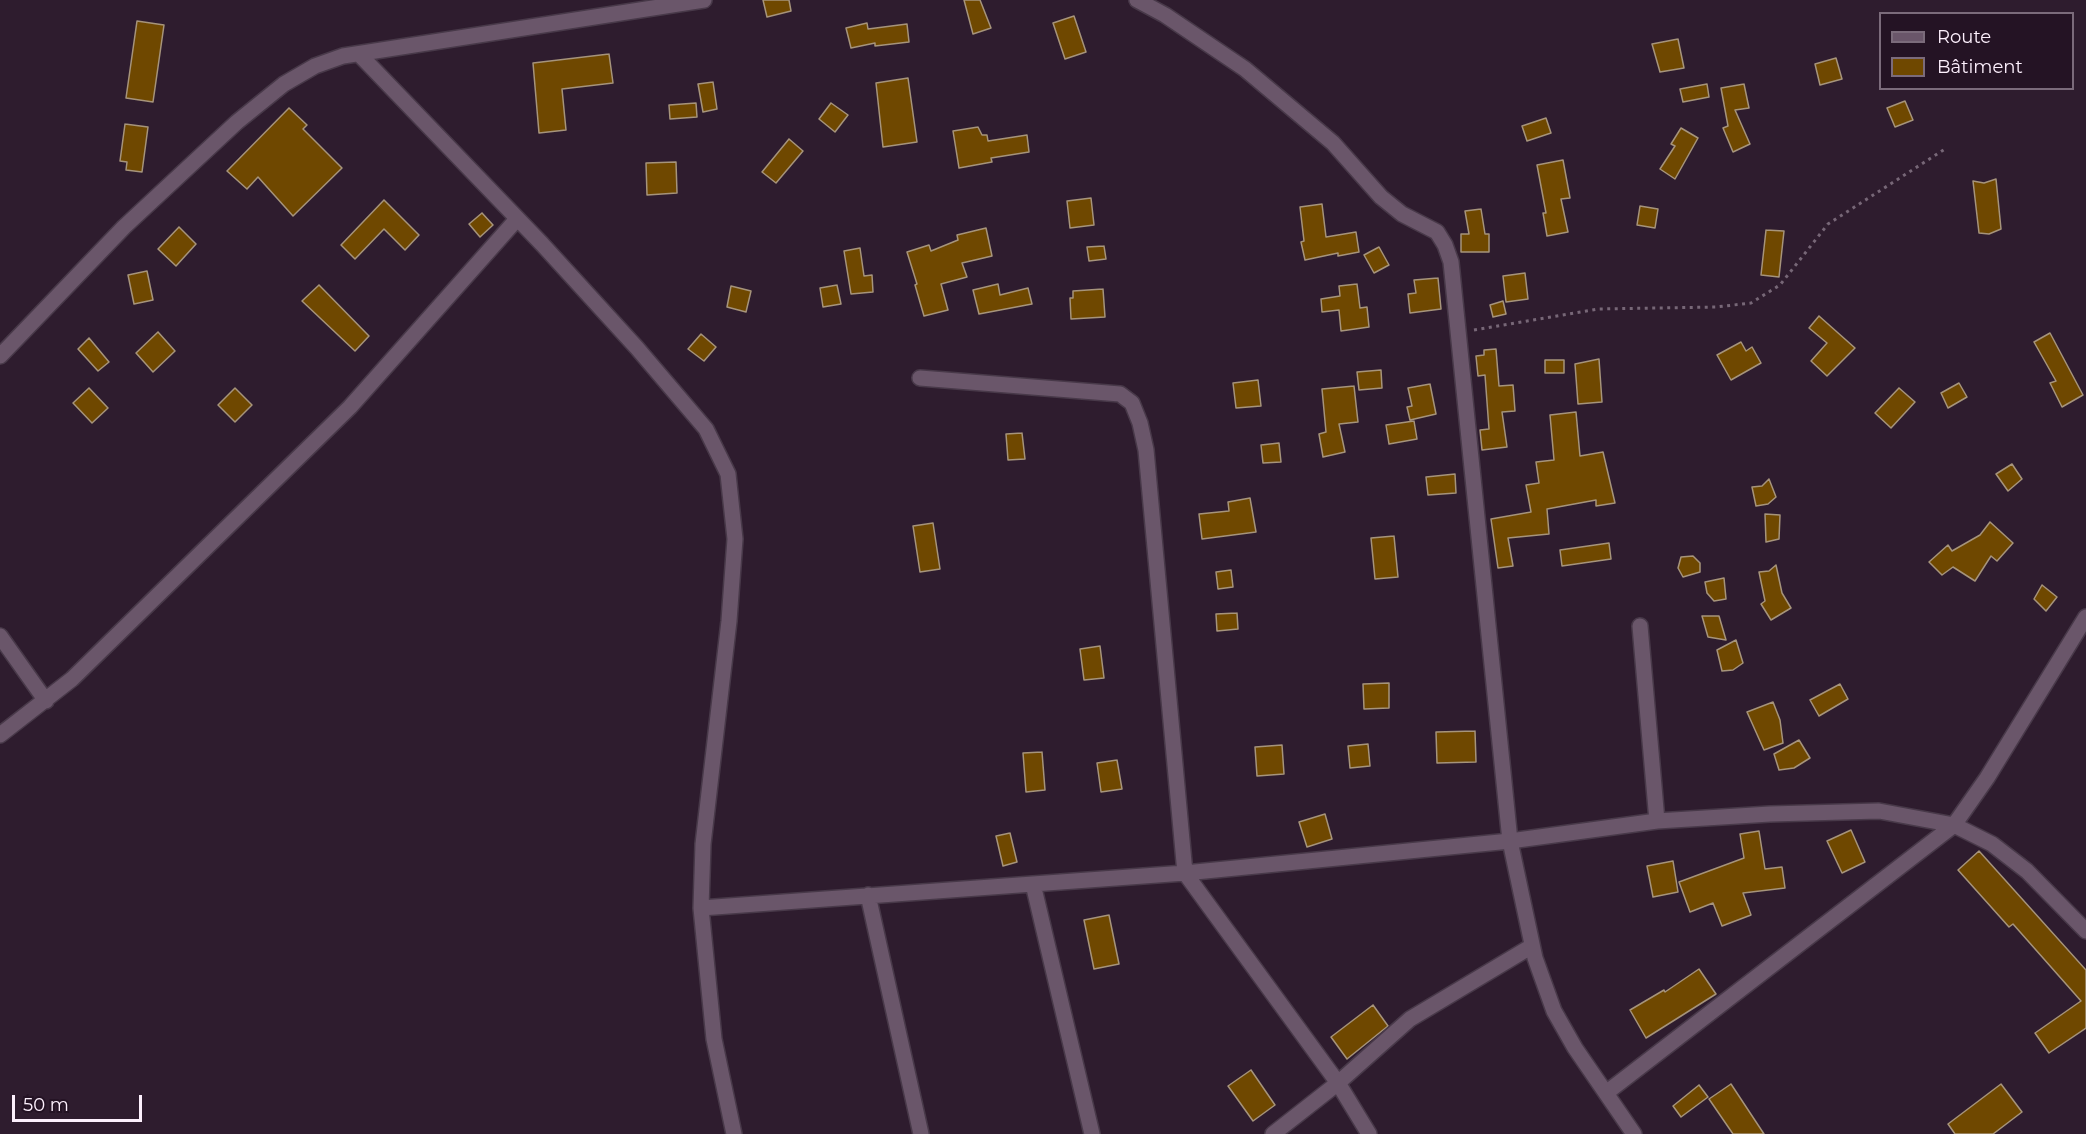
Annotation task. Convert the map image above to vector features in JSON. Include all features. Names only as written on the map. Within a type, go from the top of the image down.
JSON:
[{"type":"street","points":[[0,356],[124,227],[237,122],[284,84],[315,66],[344,56],[704,0]]},
{"type":"street","points":[[1137,0],[1166,15],[1245,69],[1333,143],[1382,197],[1402,214],[1437,232],[1451,262],[1510,841],[1532,945],[1554,1011],[1634,1134]]},
{"type":"street","points":[[359,54],[518,219],[637,348],[706,429],[728,474],[735,538],[729,621],[703,844],[701,908],[714,1039],[734,1134]]},
{"type":"street","points":[[0,735],[46,701],[100,653],[350,407],[518,219]]},
{"type":"street","points":[[920,378],[1120,394],[1132,403],[1140,423],[1147,461],[1185,873],[1338,1083],[1369,1134]]},
{"type":"street","points":[[1606,1093],[1954,825],[1987,778],[2086,617]]},
{"type":"street","points":[[1640,626],[1657,821]]},
{"type":"street","points":[[0,636],[46,701]]},
{"type":"street","points":[[701,908],[1185,873],[1510,841],[1657,821],[1770,813],[1879,811],[1954,825],[1992,844],[2027,871],[2086,931]]},
{"type":"street","points":[[1033,884],[1092,1134]]},
{"type":"street","points":[[868,895],[921,1134]]},
{"type":"street","points":[[1273,1134],[1338,1083],[1410,1019],[1532,945]]},
{"type":"path","points":[[1457,333],[1598,309],[1716,307],[1751,303],[1780,285],[1828,224],[1945,148]]},
{"type":"building","points":[[763,0],[789,0],[791,11],[767,17]]},
{"type":"building","points":[[964,0],[980,0],[991,28],[973,34]]},
{"type":"building","points":[[1074,16],[1086,52],[1065,59],[1053,23]]},
{"type":"building","points":[[137,21],[164,25],[153,102],[126,98]]},
{"type":"building","points":[[867,23],[868,29],[907,24],[909,42],[875,46],[875,43],[851,48],[846,28]]},
{"type":"building","points":[[1678,39],[1684,68],[1660,72],[1652,44]]},
{"type":"building","points":[[609,54],[613,83],[562,89],[566,130],[539,133],[533,63]]},
{"type":"building","points":[[1836,58],[1842,79],[1820,85],[1815,64]]},
{"type":"building","points":[[908,78],[917,142],[883,147],[876,83]]},
{"type":"building","points":[[713,82],[717,109],[703,112],[698,84]]},
{"type":"building","points":[[1707,84],[1709,97],[1683,102],[1680,89]]},
{"type":"building","points":[[1744,84],[1749,108],[1735,110],[1750,144],[1733,152],[1723,128],[1728,126],[1721,88]]},
{"type":"building","points":[[1905,101],[1913,120],[1895,127],[1887,108]]},
{"type":"building","points":[[696,103],[697,117],[670,119],[669,105]]},
{"type":"building","points":[[831,103],[848,115],[835,132],[819,119]]},
{"type":"building","points":[[289,108],[307,125],[303,129],[342,168],[293,216],[258,177],[247,189],[227,171]]},
{"type":"building","points":[[1546,118],[1551,133],[1527,141],[1522,126]]},
{"type":"building","points":[[125,124],[148,127],[142,172],[126,170],[127,162],[120,161]]},
{"type":"building","points":[[978,127],[982,135],[987,135],[988,141],[1027,135],[1029,152],[991,158],[992,162],[959,168],[953,131]]},
{"type":"building","points":[[1681,128],[1698,138],[1675,179],[1660,169],[1675,146],[1671,144]]},
{"type":"building","points":[[789,139],[803,151],[776,183],[762,172]]},
{"type":"building","points":[[1563,160],[1570,198],[1561,199],[1568,232],[1547,236],[1543,213],[1546,213],[1537,165]]},
{"type":"building","points":[[676,162],[677,193],[647,195],[646,163]]},
{"type":"building","points":[[1996,179],[2001,229],[1989,234],[1979,233],[1973,181],[1984,183]]},
{"type":"building","points":[[1091,198],[1094,225],[1070,228],[1067,201]]},
{"type":"building","points":[[384,200],[419,235],[405,250],[384,229],[355,259],[341,245]]},
{"type":"building","points":[[1322,204],[1326,237],[1356,232],[1359,252],[1338,256],[1338,253],[1305,260],[1301,242],[1304,241],[1300,207]]},
{"type":"building","points":[[1640,206],[1658,209],[1655,228],[1637,225]]},
{"type":"building","points":[[1481,209],[1485,234],[1489,234],[1489,252],[1461,252],[1461,234],[1469,234],[1465,211]]},
{"type":"building","points":[[482,213],[493,225],[480,237],[469,224]]},
{"type":"building","points":[[179,227],[196,244],[176,266],[158,249]]},
{"type":"building","points":[[986,228],[992,256],[962,263],[967,277],[941,284],[948,310],[924,316],[907,252],[929,245],[931,251],[958,240],[957,235]]},
{"type":"building","points":[[1766,230],[1784,231],[1779,277],[1761,275]]},
{"type":"building","points":[[1104,246],[1106,259],[1089,261],[1087,247]]},
{"type":"building","points":[[1379,247],[1389,265],[1374,273],[1364,255]]},
{"type":"building","points":[[860,248],[864,276],[872,275],[873,292],[851,294],[844,251]]},
{"type":"building","points":[[147,271],[153,300],[134,304],[128,275]]},
{"type":"building","points":[[1525,273],[1528,299],[1506,302],[1503,276]]},
{"type":"building","points":[[1438,278],[1441,309],[1410,313],[1408,294],[1416,293],[1414,280]]},
{"type":"building","points":[[998,284],[1000,295],[1028,288],[1032,304],[979,314],[973,290]]},
{"type":"building","points":[[1357,284],[1360,308],[1367,307],[1369,327],[1341,331],[1339,310],[1322,312],[1321,299],[1340,296],[1339,286]]},
{"type":"building","points":[[319,285],[369,336],[355,351],[302,301]]},
{"type":"building","points":[[837,285],[841,304],[823,307],[820,288]]},
{"type":"building","points":[[731,286],[751,291],[746,312],[727,307]]},
{"type":"building","points":[[1103,289],[1105,317],[1071,319],[1070,298],[1073,298],[1073,291]]},
{"type":"building","points":[[1503,301],[1506,314],[1493,317],[1490,305]]},
{"type":"building","points":[[1819,316],[1855,348],[1827,376],[1811,361],[1827,343],[1809,328]]},
{"type":"building","points":[[158,332],[175,351],[153,372],[136,353]]},
{"type":"building","points":[[2050,333],[2083,395],[2062,407],[2050,383],[2056,381],[2034,342]]},
{"type":"building","points":[[701,334],[716,347],[704,361],[688,349]]},
{"type":"building","points":[[89,338],[109,362],[98,371],[78,349]]},
{"type":"building","points":[[1741,342],[1746,351],[1752,347],[1761,363],[1731,380],[1717,355]]},
{"type":"building","points":[[1496,349],[1499,386],[1513,385],[1515,411],[1502,412],[1507,447],[1482,450],[1480,430],[1489,429],[1485,375],[1478,376],[1476,356],[1484,355],[1484,350]]},
{"type":"building","points":[[1599,359],[1602,402],[1578,404],[1575,364]]},
{"type":"building","points":[[1545,360],[1564,360],[1564,373],[1545,373]]},
{"type":"building","points":[[1381,370],[1382,388],[1359,390],[1357,372]]},
{"type":"building","points":[[1258,380],[1261,406],[1236,408],[1233,383]]},
{"type":"building","points":[[1959,383],[1967,397],[1948,408],[1941,393]]},
{"type":"building","points":[[1430,384],[1436,414],[1410,420],[1407,407],[1412,406],[1408,388]]},
{"type":"building","points":[[1354,386],[1358,422],[1339,424],[1345,452],[1323,457],[1319,434],[1326,432],[1322,389]]},
{"type":"building","points":[[89,388],[108,408],[92,423],[73,403]]},
{"type":"building","points":[[235,388],[252,405],[235,422],[218,405]]},
{"type":"building","points":[[1899,388],[1915,402],[1891,428],[1875,413]]},
{"type":"building","points":[[1576,412],[1580,456],[1603,452],[1615,503],[1596,506],[1596,500],[1547,509],[1549,534],[1508,538],[1513,566],[1498,568],[1491,519],[1531,512],[1526,485],[1539,483],[1536,462],[1554,460],[1550,415]]},
{"type":"building","points":[[1414,421],[1417,439],[1389,444],[1386,425]]},
{"type":"building","points":[[1022,433],[1025,459],[1008,460],[1006,434]]},
{"type":"building","points":[[1279,443],[1281,462],[1263,463],[1261,445]]},
{"type":"building","points":[[2012,464],[2022,479],[2008,491],[1996,474]]},
{"type":"building","points":[[1455,474],[1456,493],[1428,495],[1426,477]]},
{"type":"building","points":[[1769,479],[1776,497],[1768,504],[1756,506],[1752,487],[1762,486]]},
{"type":"building","points":[[1250,498],[1256,532],[1202,539],[1199,514],[1229,511],[1228,502]]},
{"type":"building","points":[[1765,514],[1780,515],[1779,539],[1766,542]]},
{"type":"building","points":[[1990,522],[2013,543],[1997,561],[1991,556],[1975,581],[1953,567],[1942,575],[1929,562],[1948,545],[1952,551],[1980,535]]},
{"type":"building","points":[[933,523],[940,569],[920,572],[913,526]]},
{"type":"building","points":[[1394,536],[1398,577],[1375,579],[1371,538]]},
{"type":"building","points":[[1609,543],[1611,559],[1562,566],[1560,550]]},
{"type":"building","points":[[1693,556],[1700,563],[1700,572],[1683,577],[1678,568],[1681,557]]},
{"type":"building","points":[[1776,565],[1782,593],[1791,608],[1771,620],[1761,604],[1765,601],[1759,572],[1769,571]]},
{"type":"building","points":[[1231,570],[1233,587],[1218,589],[1216,572]]},
{"type":"building","points":[[1724,578],[1726,599],[1714,601],[1707,593],[1705,582]]},
{"type":"building","points":[[2042,585],[2057,597],[2046,611],[2034,599]]},
{"type":"building","points":[[1237,613],[1238,629],[1217,631],[1216,614]]},
{"type":"building","points":[[1702,616],[1719,616],[1726,640],[1708,637]]},
{"type":"building","points":[[1736,640],[1743,663],[1733,670],[1722,671],[1717,650]]},
{"type":"building","points":[[1100,646],[1104,678],[1084,680],[1080,649]]},
{"type":"building","points":[[1389,683],[1389,708],[1364,709],[1363,684]]},
{"type":"building","points":[[1840,684],[1848,699],[1819,716],[1810,700]]},
{"type":"building","points":[[1773,702],[1780,720],[1783,743],[1764,750],[1747,712]]},
{"type":"building","points":[[1475,731],[1476,762],[1437,763],[1436,732]]},
{"type":"building","points":[[1799,740],[1810,758],[1794,768],[1779,770],[1774,754]]},
{"type":"building","points":[[1368,744],[1370,766],[1350,768],[1348,746]]},
{"type":"building","points":[[1282,745],[1284,774],[1257,776],[1255,747]]},
{"type":"building","points":[[1042,752],[1045,790],[1026,792],[1023,753]]},
{"type":"building","points":[[1117,760],[1122,789],[1101,792],[1097,763]]},
{"type":"building","points":[[1325,814],[1332,839],[1307,847],[1299,822]]},
{"type":"building","points":[[1851,830],[1865,862],[1842,873],[1827,841]]},
{"type":"building","points":[[1759,831],[1765,869],[1782,867],[1785,888],[1743,893],[1751,915],[1722,926],[1713,903],[1690,912],[1679,882],[1744,858],[1740,834]]},
{"type":"building","points":[[1010,833],[1017,862],[1003,866],[996,836]]},
{"type":"building","points":[[1979,851],[2086,970],[2086,1028],[2049,1053],[2035,1033],[2081,1001],[2013,924],[2009,927],[1958,870]]},
{"type":"building","points":[[1673,861],[1678,892],[1653,897],[1647,866]]},
{"type":"building","points":[[1109,915],[1119,964],[1094,969],[1084,920]]},
{"type":"building","points":[[1699,969],[1716,994],[1646,1038],[1630,1010],[1664,990],[1665,992]]},
{"type":"building","points":[[1373,1005],[1388,1026],[1347,1059],[1331,1037]]},
{"type":"building","points":[[1251,1070],[1275,1105],[1253,1121],[1228,1086]]},
{"type":"building","points":[[1731,1084],[1764,1134],[1733,1134],[1709,1099]]},
{"type":"building","points":[[2001,1084],[2022,1112],[1993,1134],[1955,1134],[1948,1124]]},
{"type":"building","points":[[1699,1085],[1708,1097],[1681,1117],[1673,1106]]}]
